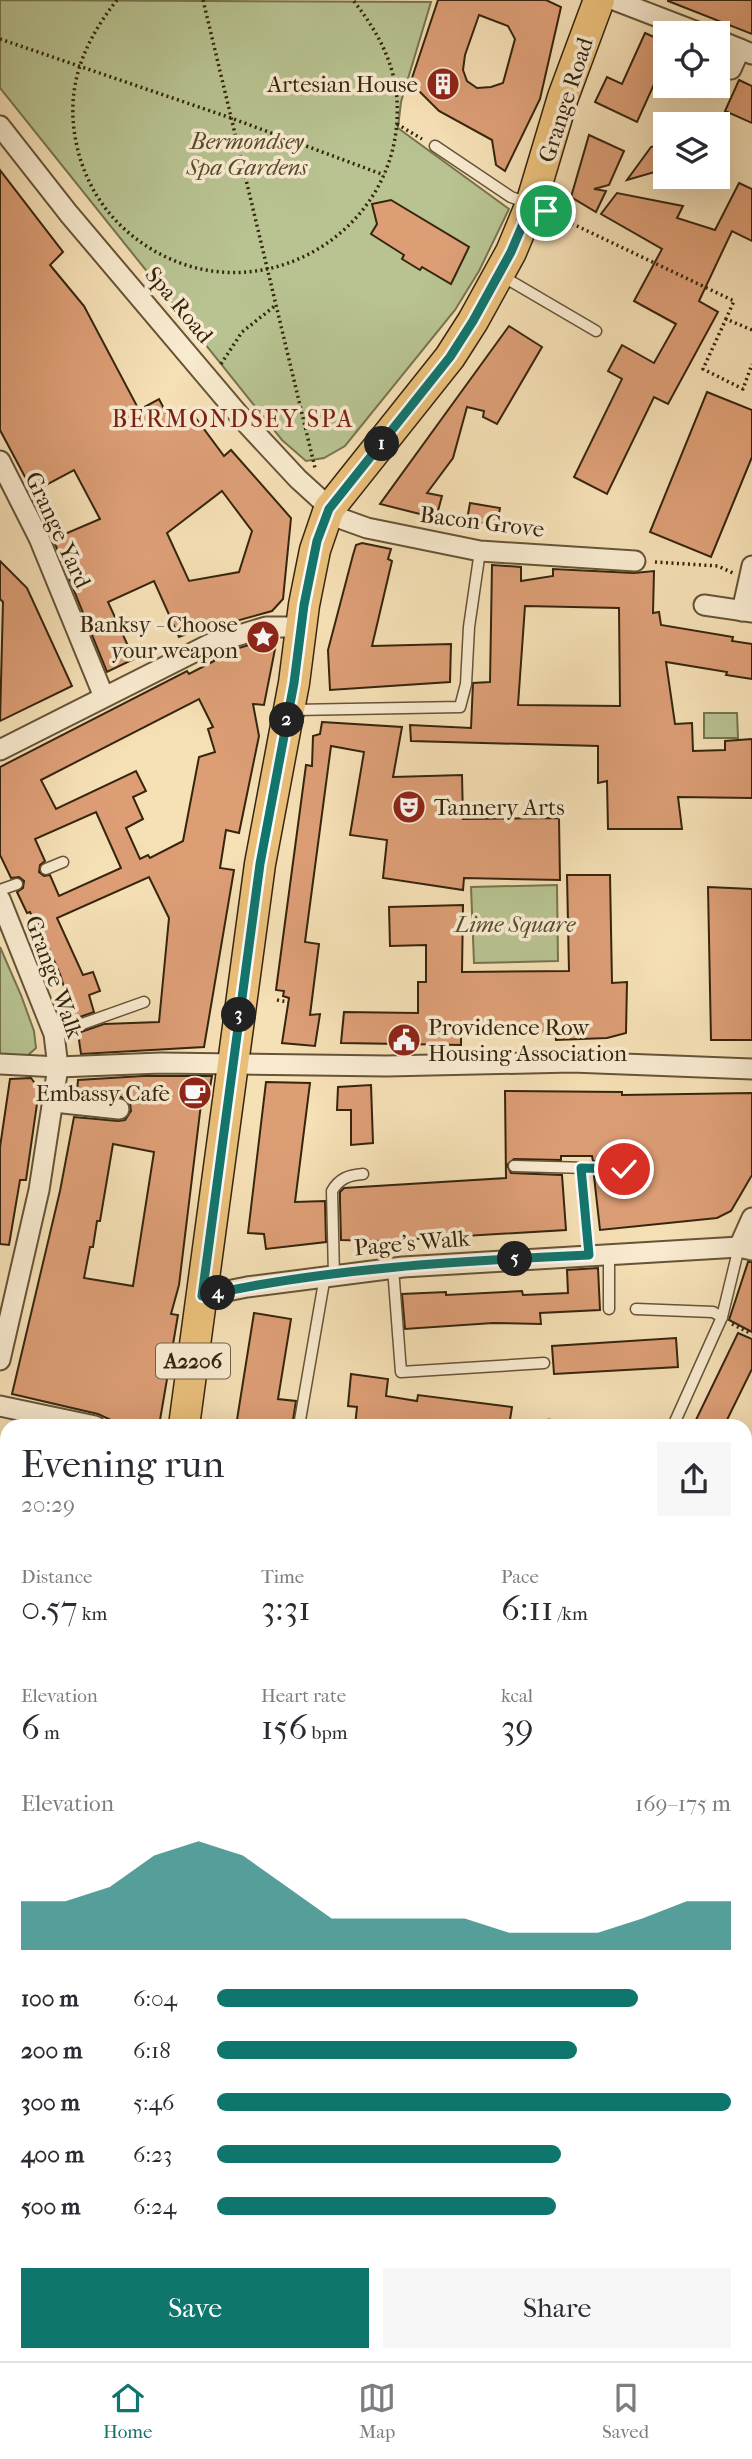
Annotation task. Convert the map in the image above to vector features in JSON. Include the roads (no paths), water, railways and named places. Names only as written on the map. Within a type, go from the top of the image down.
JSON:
[{"type":"main road","name":"Grange Road","points":[[185,1419],[260,864],[315,550],[329,509],[450,357],[499,274],[531,205],[563,97],[599,0]]},
{"type":"street","points":[[614,0],[669,21]]},
{"type":"street","points":[[731,69],[746,51]]},
{"type":"street","name":"Spa Road","points":[[0,126],[69,214],[245,422],[329,509]]},
{"type":"street","name":"Grange Yard","points":[[0,461],[39,538],[104,697]]},
{"type":"street","name":"Bacon Grove","points":[[329,509],[342,519],[368,528],[480,551],[635,561]]},
{"type":"street","points":[[704,606],[747,612],[750,573]]},
{"type":"street","points":[[0,750],[209,644],[266,627],[300,627]]},
{"type":"street","name":"Grange Walk","points":[[0,900],[54,1034],[58,1067],[39,1191],[3,1336],[0,1360]]},
{"type":"street","points":[[0,1064],[58,1067],[161,1063],[232,1066],[572,1062],[752,1069]]},
{"type":"street","points":[[54,1102],[120,1109]]},
{"type":"street","points":[[745,1249],[752,1218]]},
{"type":"street","name":"Page's Walk","points":[[202,1296],[329,1275],[393,1268],[589,1255],[745,1249]]},
{"type":"street","points":[[0,1406],[62,1419]]},
{"type":"lane","points":[[435,146],[510,197],[531,205]]},
{"type":"lane","points":[[499,274],[596,331]]},
{"type":"lane","points":[[289,710],[460,707],[466,684],[468,627],[480,551]]},
{"type":"lane","points":[[46,869],[63,862]]},
{"type":"lane","points":[[0,890],[17,884]]},
{"type":"lane","points":[[54,1034],[144,1002]]},
{"type":"lane","points":[[514,1166],[624,1169]]},
{"type":"lane","points":[[581,1168],[589,1255]]},
{"type":"lane","points":[[300,1419],[329,1275],[332,1191],[342,1179],[351,1174],[363,1174]]},
{"type":"lane","points":[[676,1419],[722,1317],[745,1249]]},
{"type":"lane","points":[[609,1254],[610,1309]]},
{"type":"lane","points":[[393,1268],[401,1372],[544,1363]]},
{"type":"lane","points":[[636,1309],[713,1312],[722,1317]]},
{"type":"place","name":"Artesian House","points":[[443,84]]},
{"type":"place","name":"Banksy - Choose your weapon","points":[[263,637]]},
{"type":"place","name":"Tannery Arts","points":[[409,807]]},
{"type":"place","name":"Providence Row Housing Association","points":[[404,1040]]},
{"type":"place","name":"Embassy Cafe","points":[[195,1093]]},
{"type":"district","name":"BERMONDSEY SPA","points":[[233,419]]},
{"type":"park label","name":"Bermondsey Spa Gardens","points":[[247,154]]},
{"type":"park label","name":"Lime Square","points":[[515,924]]}]
